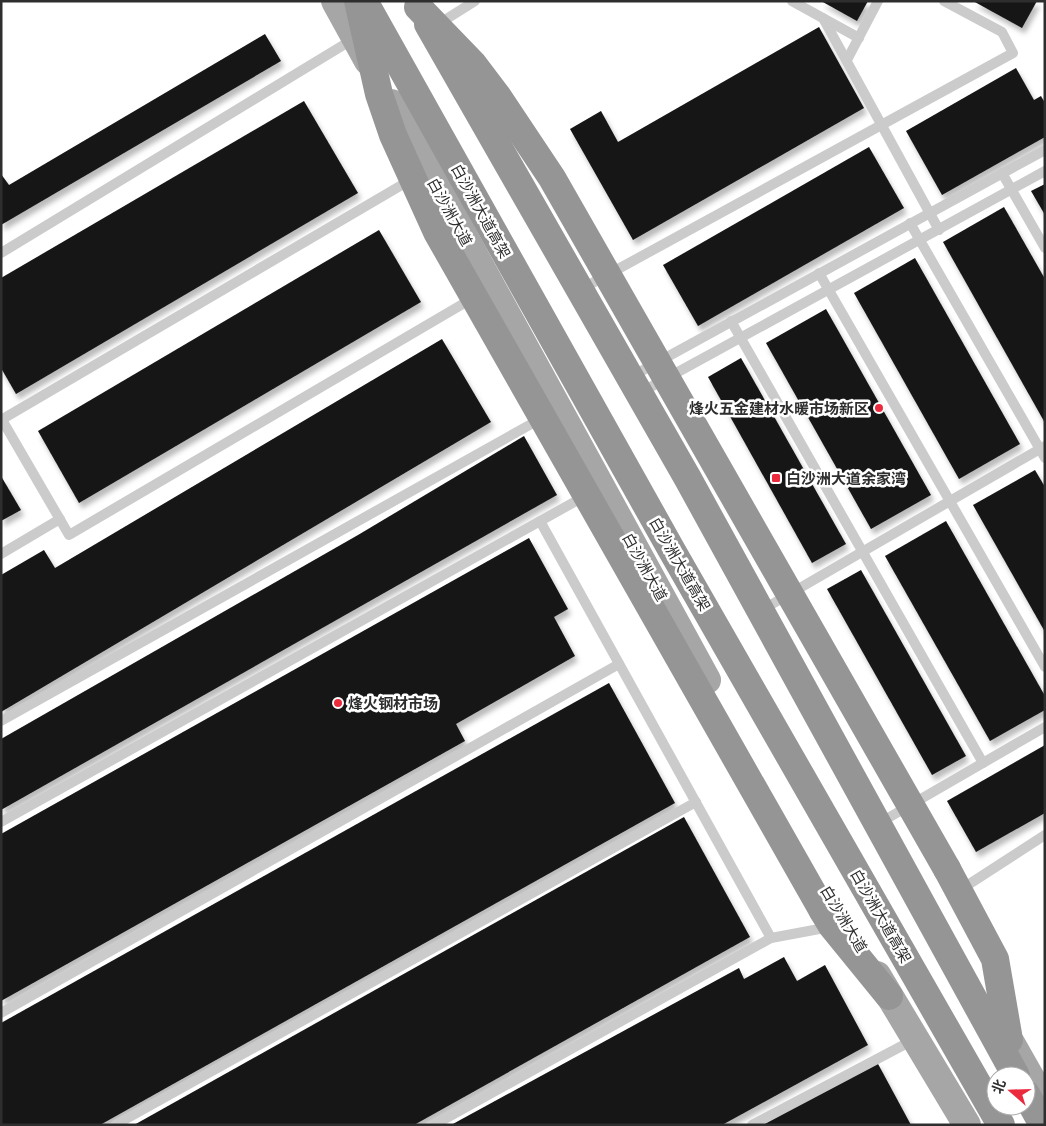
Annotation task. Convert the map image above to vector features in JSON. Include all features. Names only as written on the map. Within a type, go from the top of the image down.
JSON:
[{"type":"highway","points":[[358,1],[379,94],[392,135],[438,232],[834,920],[890,996]]},
{"type":"highway","name":"白沙洲大道高架","points":[[364,1],[671,549],[1000,1125]]},
{"type":"highway","points":[[425,8],[488,84],[552,178],[953,880],[995,960],[1009,1040]]},
{"type":"highway","points":[[425,8],[1010,1066]]},
{"type":"highway","points":[[1036,1112],[1043,1125]]},
{"type":"main road","name":"白沙洲大道","points":[[335,1],[778,810],[834,920]]},
{"type":"main road","points":[[425,8],[587,286],[766,607],[888,818],[1045,1103]]},
{"type":"main road","points":[[890,996],[967,1125]]},
{"type":"lane","points":[[425,8],[475,1]]},
{"type":"lane","points":[[792,1],[859,38]]},
{"type":"lane","points":[[847,60],[878,1]]},
{"type":"lane","points":[[587,286],[1013,53],[1002,32],[944,1]]},
{"type":"lane","points":[[823,18],[939,230]]},
{"type":"lane","points":[[1,253],[355,38]]},
{"type":"lane","points":[[640,382],[731,321],[1045,150]]},
{"type":"lane","points":[[427,170],[2,419],[69,535],[491,287]]},
{"type":"lane","points":[[640,382],[741,338],[1045,171]]},
{"type":"lane","points":[[1002,173],[1045,248]]},
{"type":"lane","points":[[766,607],[950,501],[1043,451],[910,223]]},
{"type":"lane","points":[[820,273],[1045,667]]},
{"type":"lane","points":[[731,321],[983,762]]},
{"type":"lane","points":[[1,721],[558,409]]},
{"type":"lane","points":[[1,822],[601,487]]},
{"type":"lane","points":[[1,554],[60,520]]},
{"type":"lane","points":[[540,521],[771,938]]},
{"type":"lane","points":[[1,1013],[619,664]]},
{"type":"lane","points":[[888,818],[1045,727]]},
{"type":"lane","points":[[115,1125],[696,802]]},
{"type":"lane","points":[[953,880],[1044,838]]},
{"type":"lane","points":[[434,1125],[771,938],[834,920]]},
{"type":"lane","points":[[752,1125],[914,1038]]},
{"type":"building","points":[[821,1],[868,1],[857,21]]},
{"type":"building","points":[[973,1],[1037,1],[1022,28]]},
{"type":"building","points":[[819,27],[864,108],[633,240],[570,129],[601,111],[618,142]]},
{"type":"building","points":[[265,34],[281,61],[1,225],[1,174],[9,185]]},
{"type":"building","points":[[1016,68],[1034,100],[1041,96],[1045,103],[1045,137],[942,195],[906,131]]},
{"type":"building","points":[[304,101],[358,193],[16,394],[1,368],[1,278]]},
{"type":"building","points":[[869,147],[904,208],[698,326],[663,265]]},
{"type":"building","points":[[1045,184],[1045,215],[1031,191]]},
{"type":"building","points":[[1004,207],[1045,279],[1045,423],[943,242]]},
{"type":"building","points":[[379,230],[421,302],[79,503],[38,431]]},
{"type":"building","points":[[915,258],[1020,444],[959,479],[854,293]]},
{"type":"building","points":[[826,309],[931,495],[871,529],[766,343]]},
{"type":"building","points":[[442,339],[491,422],[1,712],[1,575],[44,550],[55,568]]},
{"type":"building","points":[[741,358],[846,544],[812,563],[708,377]]},
{"type":"building","points":[[524,436],[557,495],[1,810],[1,739],[358,535]]},
{"type":"building","points":[[1035,470],[1045,487],[1045,632],[973,505]]},
{"type":"building","points":[[1,476],[21,510],[1,521]]},
{"type":"building","points":[[946,521],[1045,696],[1045,710],[990,741],[885,556]]},
{"type":"building","points":[[529,538],[568,609],[554,617],[575,656],[456,724],[465,741],[1,1001],[1,834]]},
{"type":"building","points":[[861,570],[966,756],[932,775],[827,589]]},
{"type":"building","points":[[609,683],[675,803],[100,1125],[1,1125],[1,1023]]},
{"type":"building","points":[[1045,745],[1045,813],[976,852],[947,801]]},
{"type":"building","points":[[684,817],[750,937],[414,1125],[134,1125]]},
{"type":"building","points":[[784,957],[797,981],[825,965],[868,1045],[722,1125],[451,1125],[739,968],[744,979]]},
{"type":"building","points":[[877,1062],[911,1125],[762,1125]]},
{"type":"place","name":"烽火五金建材水暖市场新区","points":[[879,408]]},
{"type":"place","name":"白沙洲大道余家湾","points":[[776,478]]},
{"type":"place","name":"烽火钢材市场","points":[[338,703]]}]
